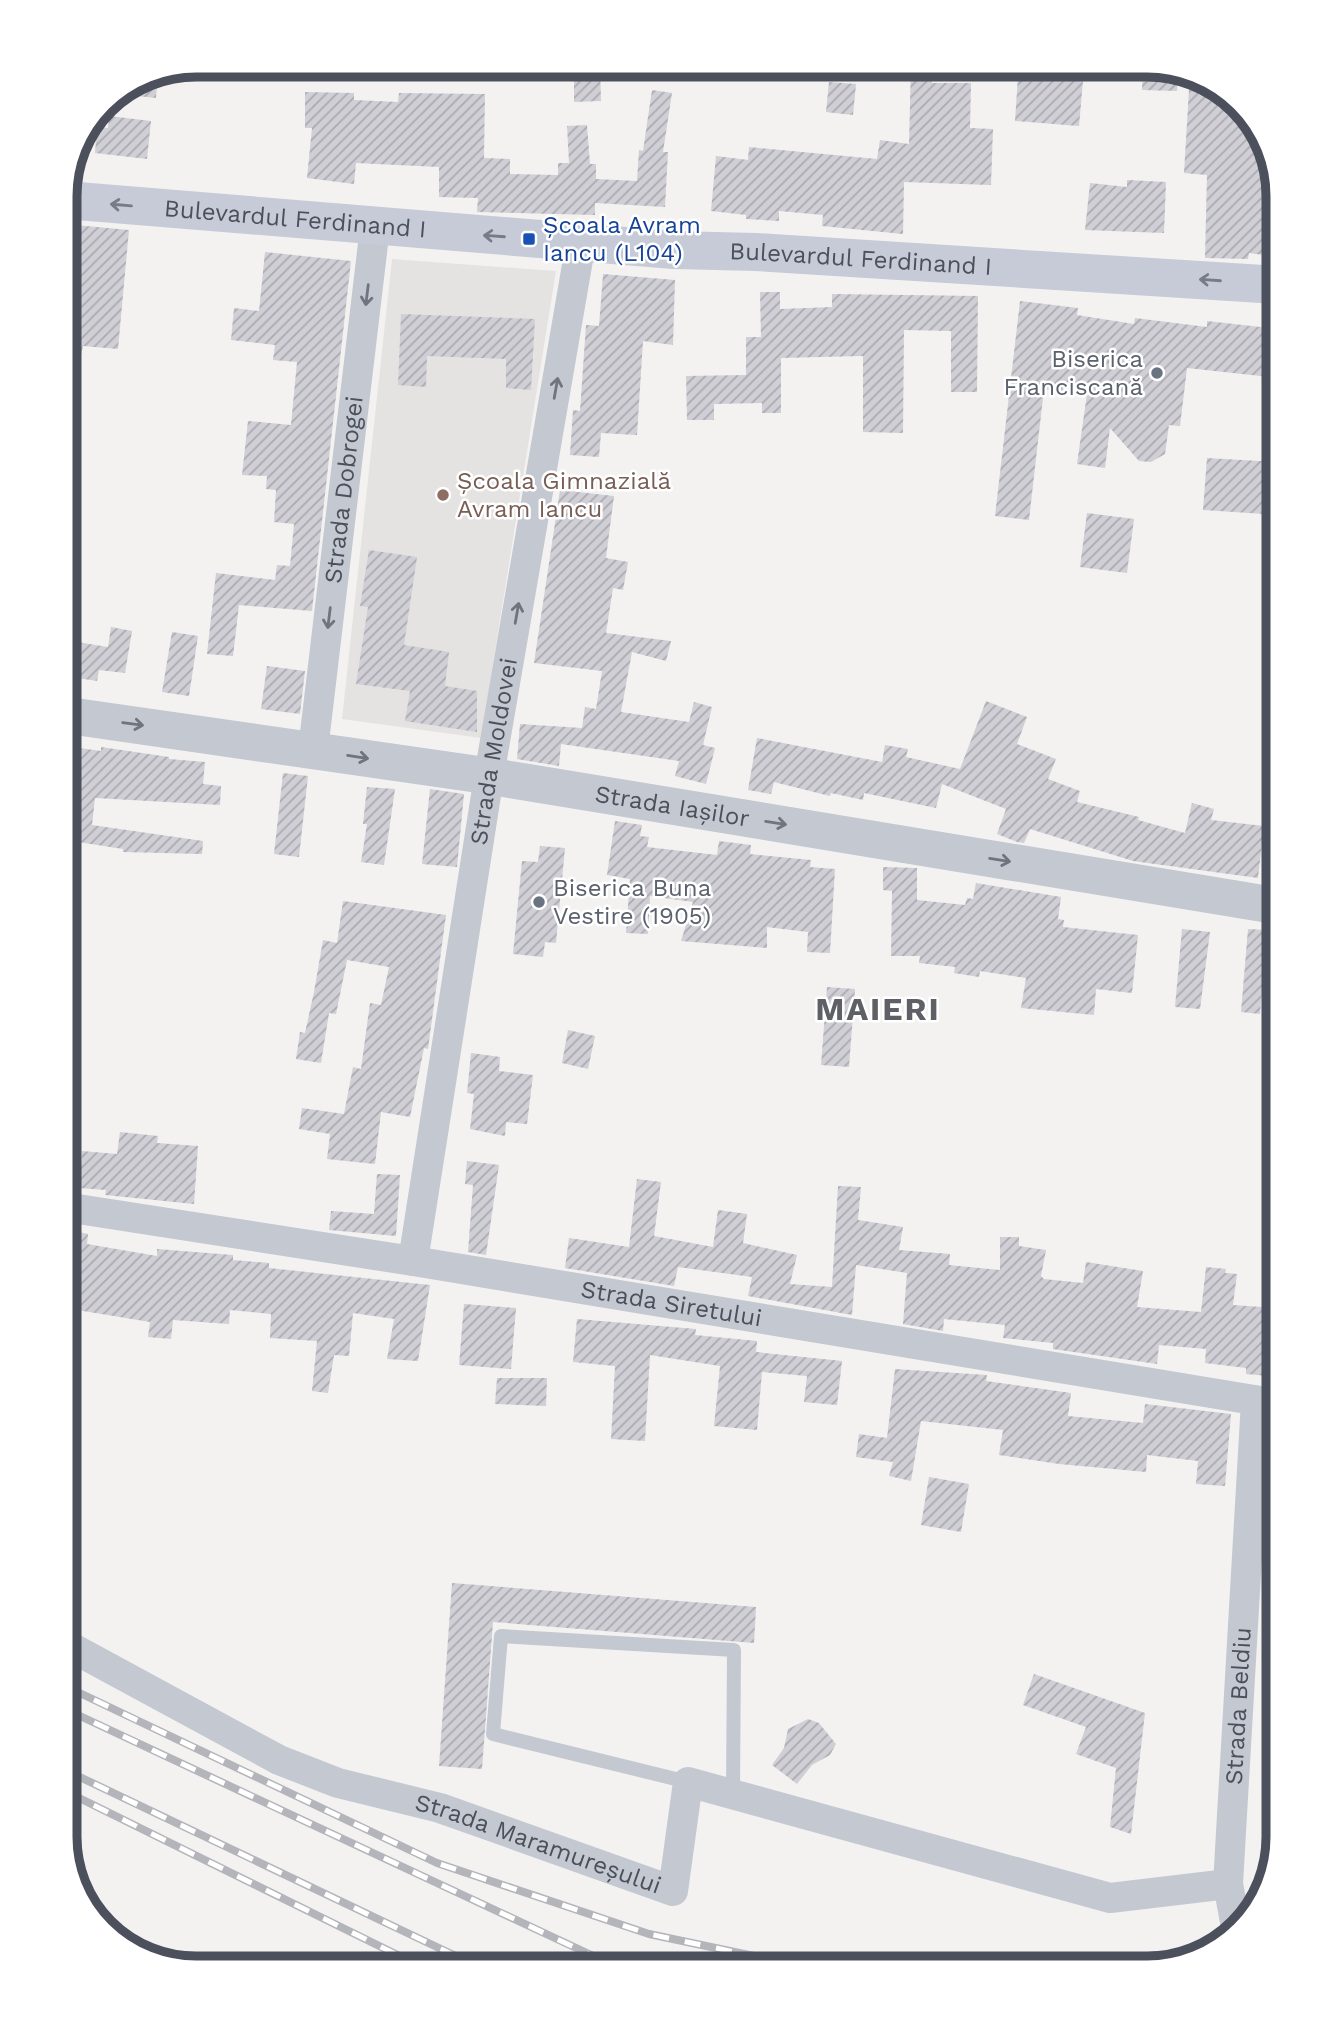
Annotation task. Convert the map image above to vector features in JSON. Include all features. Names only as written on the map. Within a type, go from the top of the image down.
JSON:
[{"type":"main road","name":"Bulevardul Ferdinand I","points":[[77,201],[581,243],[1266,284]]},
{"type":"street","name":"Strada Dobrogei","points":[[313,750],[375,227]]},
{"type":"street","name":"Strada Moldovei","points":[[413,1261],[489,776],[581,243]]},
{"type":"street","name":"Strada Iașilor","points":[[77,717],[489,776],[1266,904]]},
{"type":"street","name":"Strada Siretului","points":[[77,1209],[413,1261],[1266,1403]]},
{"type":"street","name":"Strada Beldiu","points":[[1234,1917],[1228,1884],[1266,1415]]},
{"type":"street","name":"Strada Maramureșului","points":[[77,1651],[279,1760],[338,1783],[440,1808],[673,1891],[688,1782]]},
{"type":"street","points":[[688,1782],[1110,1898],[1228,1884]]},
{"type":"lane","points":[[688,1782],[493,1734],[501,1636],[734,1650],[733,1795]]},
{"type":"shaded area","name":"Școala Gimnazială Avram Iancu","points":[[392,259],[556,271],[481,738],[342,719]]},
{"type":"building","points":[[574,77],[600,77],[601,101],[574,102]]},
{"type":"building","points":[[911,77],[932,77],[932,83],[971,83],[970,128],[993,129],[991,185],[904,182],[903,234],[822,226],[823,215],[779,211],[779,221],[746,219],[746,215],[711,211],[716,156],[748,160],[749,147],[877,159],[880,140],[909,144]]},
{"type":"building","points":[[1018,77],[1083,81],[1079,126],[1015,121]]},
{"type":"building","points":[[1143,77],[1178,81],[1177,91],[1142,90]]},
{"type":"building","points":[[829,82],[856,84],[853,115],[826,112]]},
{"type":"building","points":[[157,84],[156,98],[137,96],[137,93]]},
{"type":"building","points":[[1189,89],[1201,90],[1231,112],[1250,136],[1255,146],[1254,158],[1260,158],[1265,180],[1266,255],[1249,253],[1248,259],[1205,258],[1207,175],[1184,173]]},
{"type":"building","points":[[652,90],[672,93],[663,152],[668,152],[665,207],[595,203],[595,215],[477,212],[478,198],[439,197],[439,167],[356,163],[354,184],[307,178],[312,128],[305,128],[305,92],[354,93],[354,100],[398,102],[399,93],[485,94],[484,158],[510,159],[510,174],[558,175],[558,163],[569,163],[567,126],[587,125],[590,164],[596,164],[596,179],[637,181],[639,150],[643,151]]},
{"type":"building","points":[[109,116],[151,121],[147,159],[95,153],[97,130],[99,127],[108,128]]},
{"type":"building","points":[[1127,180],[1166,182],[1164,233],[1085,230],[1090,183],[1127,187]]},
{"type":"building","points":[[77,225],[129,230],[118,349],[83,346],[77,374]]},
{"type":"building","points":[[265,252],[351,261],[312,611],[239,605],[233,656],[207,654],[216,573],[275,580],[277,565],[290,566],[294,524],[274,522],[276,490],[266,489],[267,476],[242,475],[248,421],[291,425],[297,362],[273,360],[275,345],[231,340],[234,308],[259,311]]},
{"type":"building","points":[[603,274],[675,280],[673,345],[643,341],[637,435],[601,433],[599,457],[570,455],[573,410],[580,411],[586,325],[599,326]]},
{"type":"building","points":[[760,292],[780,292],[780,309],[832,307],[832,294],[978,296],[977,392],[951,392],[951,331],[904,330],[903,433],[863,432],[863,356],[781,358],[781,413],[762,413],[762,403],[714,404],[714,420],[687,420],[686,376],[746,375],[746,337],[761,337]]},
{"type":"building","points":[[1020,301],[1078,308],[1077,315],[1134,324],[1135,318],[1207,327],[1207,321],[1266,328],[1266,377],[1187,368],[1180,426],[1169,425],[1165,454],[1151,462],[1139,461],[1110,428],[1105,468],[1077,464],[1087,394],[1044,389],[1029,520],[995,516]]},
{"type":"building","points":[[401,314],[535,319],[531,390],[506,388],[506,359],[427,356],[426,387],[398,385]]},
{"type":"building","points":[[1207,458],[1266,461],[1266,514],[1203,510]]},
{"type":"building","points":[[560,490],[614,496],[606,558],[628,562],[623,590],[613,588],[606,633],[671,641],[666,661],[632,652],[621,712],[689,722],[694,702],[712,707],[703,745],[715,748],[706,784],[675,776],[679,761],[561,744],[559,766],[517,759],[520,724],[582,728],[585,707],[596,709],[602,671],[534,663]]},
{"type":"building","points":[[1087,513],[1134,519],[1127,573],[1080,567]]},
{"type":"building","points":[[369,550],[417,557],[404,645],[449,652],[445,686],[477,691],[477,732],[405,721],[410,691],[356,684],[368,607],[360,606]]},
{"type":"building","points":[[111,627],[132,631],[125,673],[99,670],[97,681],[77,678],[77,642],[108,647]]},
{"type":"building","points":[[172,632],[198,636],[189,696],[162,692]]},
{"type":"building","points":[[267,666],[305,671],[300,714],[261,709]]},
{"type":"building","points":[[986,701],[1027,717],[1017,744],[1056,759],[1048,779],[1080,791],[1077,802],[1139,817],[1138,820],[1185,833],[1192,803],[1214,809],[1211,820],[1264,826],[1258,878],[1133,861],[1030,829],[1024,843],[1017,842],[997,834],[1006,809],[942,784],[936,808],[864,793],[863,800],[831,793],[830,796],[774,782],[771,794],[748,790],[757,738],[882,762],[885,745],[908,749],[906,757],[960,769]]},
{"type":"building","points":[[101,747],[169,759],[205,762],[203,784],[221,786],[220,805],[95,798],[92,825],[203,841],[202,854],[123,852],[123,849],[77,842],[77,748],[101,751]]},
{"type":"building","points":[[283,773],[308,776],[299,857],[274,854]]},
{"type":"building","points":[[367,787],[395,789],[384,865],[361,862],[367,824],[363,824]]},
{"type":"building","points":[[430,789],[464,794],[457,867],[422,864]]},
{"type":"building","points":[[615,821],[642,825],[640,836],[649,837],[647,847],[717,855],[719,841],[751,845],[750,854],[811,860],[810,867],[835,869],[830,953],[807,952],[808,932],[767,927],[767,948],[681,941],[693,902],[650,896],[648,934],[626,933],[630,879],[607,875]]},
{"type":"building","name":"Biserica Buna Vestire (1905)","points":[[540,846],[565,848],[556,943],[545,942],[543,957],[513,954],[522,861],[538,862]]},
{"type":"building","points":[[883,867],[917,868],[917,900],[965,905],[967,898],[973,899],[976,883],[1061,897],[1058,919],[1064,920],[1063,927],[1138,935],[1132,993],[1096,989],[1094,1015],[1021,1008],[1026,978],[980,971],[979,977],[954,973],[955,967],[919,963],[920,956],[891,956],[892,891],[883,890]]},
{"type":"building","points":[[343,901],[446,915],[428,1049],[424,1048],[410,1117],[381,1112],[375,1164],[327,1159],[330,1134],[299,1129],[302,1108],[344,1114],[353,1067],[361,1069],[370,1003],[381,1005],[389,967],[347,960],[336,1014],[329,1013],[321,1063],[296,1059],[300,1032],[305,1033],[323,940],[337,943]]},
{"type":"building","points":[[1182,929],[1210,932],[1200,1009],[1175,1007]]},
{"type":"building","points":[[1248,929],[1266,930],[1260,1014],[1241,1012]]},
{"type":"building","points":[[827,987],[855,989],[849,1067],[821,1065]]},
{"type":"building","points":[[568,1030],[595,1036],[588,1069],[562,1063]]},
{"type":"building","points":[[471,1053],[500,1057],[499,1071],[533,1075],[527,1124],[506,1122],[505,1136],[470,1129],[474,1094],[467,1093]]},
{"type":"building","points":[[120,1132],[158,1136],[157,1143],[198,1146],[194,1204],[105,1195],[106,1190],[77,1188],[77,1166],[81,1166],[82,1151],[117,1154]]},
{"type":"building","points":[[467,1161],[499,1165],[486,1255],[468,1252],[473,1185],[465,1184]]},
{"type":"building","points":[[377,1174],[400,1175],[396,1236],[329,1230],[331,1211],[374,1214]]},
{"type":"building","points":[[637,1179],[661,1182],[654,1236],[713,1247],[718,1210],[747,1214],[743,1243],[797,1255],[790,1284],[832,1287],[838,1186],[861,1187],[858,1220],[903,1227],[899,1250],[950,1254],[949,1265],[1000,1270],[1000,1237],[1019,1237],[1019,1246],[1046,1250],[1041,1276],[1044,1279],[1083,1283],[1086,1262],[1143,1271],[1137,1307],[1201,1312],[1206,1267],[1226,1269],[1225,1273],[1237,1274],[1233,1305],[1266,1307],[1266,1376],[1246,1374],[1246,1368],[1205,1363],[1206,1349],[1159,1345],[1157,1364],[1053,1349],[1053,1343],[1003,1338],[1005,1325],[944,1319],[943,1331],[903,1324],[907,1273],[856,1265],[852,1315],[748,1296],[752,1277],[678,1267],[674,1286],[565,1268],[569,1238],[629,1247]]},
{"type":"building","points":[[77,1232],[88,1234],[87,1244],[157,1256],[157,1249],[233,1255],[233,1260],[269,1263],[269,1268],[430,1285],[418,1361],[387,1359],[394,1319],[353,1313],[349,1356],[334,1355],[328,1393],[312,1391],[317,1341],[270,1338],[271,1314],[230,1310],[229,1324],[173,1320],[171,1339],[148,1337],[150,1322],[77,1310]]},
{"type":"building","points":[[464,1304],[516,1308],[511,1369],[459,1365]]},
{"type":"building","points":[[577,1319],[696,1329],[695,1335],[757,1341],[756,1352],[842,1361],[837,1405],[804,1402],[807,1376],[762,1372],[757,1430],[714,1426],[720,1366],[650,1355],[645,1441],[611,1439],[615,1366],[573,1362]]},
{"type":"building","points":[[895,1369],[987,1375],[986,1381],[1071,1393],[1068,1416],[1143,1423],[1145,1404],[1231,1414],[1225,1486],[1196,1484],[1198,1461],[1147,1455],[1146,1472],[1059,1464],[999,1455],[1003,1430],[921,1421],[911,1481],[889,1476],[893,1462],[856,1457],[859,1434],[887,1438]]},
{"type":"building","points":[[497,1378],[547,1378],[546,1406],[495,1404]]},
{"type":"building","points":[[929,1477],[969,1484],[961,1532],[921,1525]]},
{"type":"building","points":[[452,1583],[756,1607],[754,1643],[493,1622],[482,1769],[439,1766]]},
{"type":"building","points":[[1034,1674],[1145,1713],[1131,1834],[1110,1827],[1116,1768],[1076,1754],[1086,1727],[1023,1705]]},
{"type":"building","points":[[808,1719],[819,1723],[836,1744],[830,1755],[812,1765],[797,1784],[772,1765],[784,1748],[788,1729]]},
{"type":"railway","points":[[77,1692],[437,1863],[649,1934],[754,1956]]},
{"type":"railway","points":[[77,1715],[593,1956]]},
{"type":"railway","points":[[77,1776],[456,1956]]},
{"type":"railway","points":[[77,1797],[400,1956]]},
{"type":"place","name":"Școala Avram Iancu (L104)","points":[[529,239]]},
{"type":"place","name":"Biserica Franciscană","points":[[1157,373]]},
{"type":"place","name":"Școala Gimnazială Avram Iancu","points":[[443,495]]},
{"type":"place","name":"Biserica Buna Vestire (1905)","points":[[539,902]]},
{"type":"district","name":"MAIERI","points":[[878,1009]]}]
